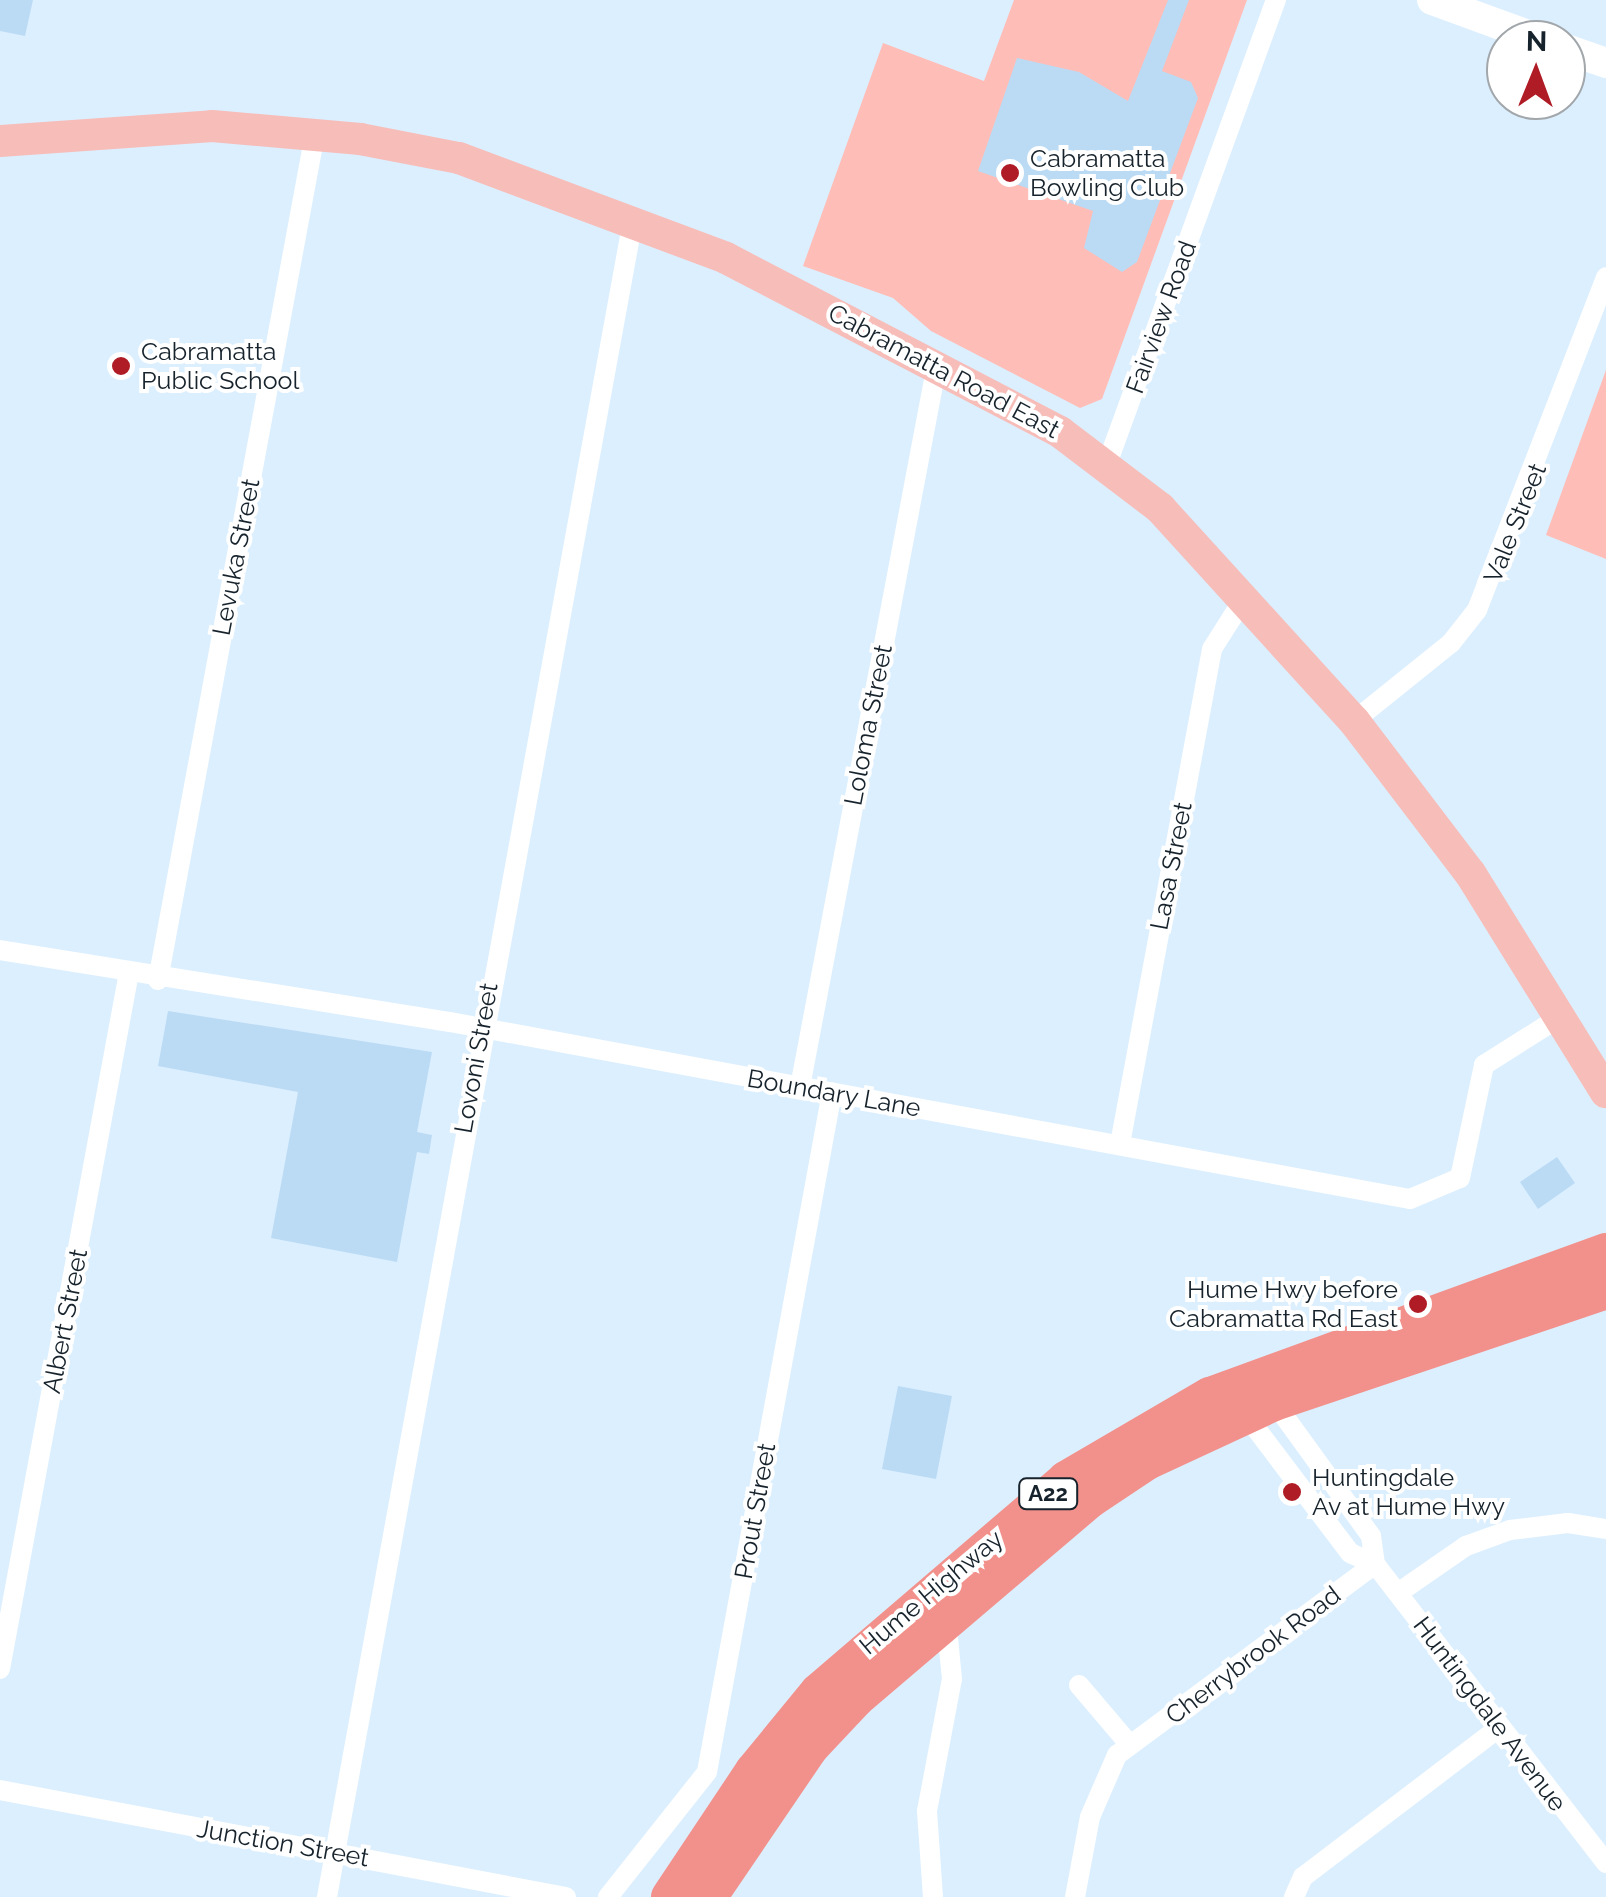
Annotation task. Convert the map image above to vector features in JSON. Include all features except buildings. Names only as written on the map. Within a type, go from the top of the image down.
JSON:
[{"type":"highway","name":"Hume Highway","points":[[670,1897],[754,1771],[819,1692],[1066,1480],[1210,1396],[1606,1252]]},
{"type":"highway","name":"Hume Highway","points":[[708,1897],[810,1747],[946,1618],[1090,1499],[1147,1461],[1260,1408],[1606,1290]]},
{"type":"main road","name":"Cabramatta Road East","points":[[0,141],[141,126],[315,134],[459,158],[632,220],[936,364],[1107,464],[1245,598],[1354,721],[1470,872],[1606,1092]]},
{"type":"street","name":"Fairview Road","points":[[1107,464],[1276,0]]},
{"type":"street","points":[[1432,0],[1487,20]]},
{"type":"street","name":"Levuka Street","points":[[158,980],[315,134]]},
{"type":"street","name":"Lovoni Street","points":[[327,1897],[480,1030],[632,220]]},
{"type":"street","name":"Vale Street","points":[[1354,721],[1451,643],[1477,610],[1606,277]]},
{"type":"street","name":"Loloma Street","points":[[800,1086],[936,364]]},
{"type":"street","name":"Lasa Street","points":[[1120,1144],[1212,649],[1245,598]]},
{"type":"street","name":"Boundary Lane","points":[[0,950],[158,980],[480,1030],[800,1086],[1410,1199],[1441,1192],[1460,1178],[1484,1065],[1560,1016]]},
{"type":"street","name":"Albert Street","points":[[0,1670],[129,972]]},
{"type":"street","name":"Prout Street","points":[[608,1897],[708,1772],[832,1092]]},
{"type":"street","name":"Huntingdale Avenue","points":[[1260,1408],[1372,1536],[1375,1564]]},
{"type":"street","name":"Huntingdale Avenue","points":[[1260,1408],[1350,1553],[1375,1564],[1497,1729],[1602,1848]]},
{"type":"street","points":[[1398,1593],[1466,1546],[1510,1530],[1568,1523],[1606,1529]]},
{"type":"street","name":"Cherrybrook Road","points":[[1075,1897],[1090,1817],[1117,1756],[1375,1564]]},
{"type":"street","points":[[933,1897],[927,1811],[952,1680],[946,1618]]},
{"type":"street","points":[[1079,1684],[1130,1746]]},
{"type":"street","points":[[1294,1897],[1303,1877],[1497,1729]]},
{"type":"street","name":"Junction Street","points":[[0,1790],[566,1897]]},
{"type":"shaded area","name":"Cabramatta Bowling Club","points":[[1014,0],[1247,0],[1102,399],[1080,408],[931,331],[893,298],[803,266],[883,43],[984,81]]},
{"type":"shaded area","points":[[1606,370],[1606,559],[1546,535]]},
{"type":"place","name":"Cabramatta Bowling Club","points":[[1010,173]]},
{"type":"place","name":"Cabramatta Public School","points":[[121,366]]},
{"type":"place","name":"Hume Hwy before Cabramatta Rd East","points":[[1418,1304]]},
{"type":"place","name":"Huntingdale Av at Hume Hwy","points":[[1292,1492]]}]
